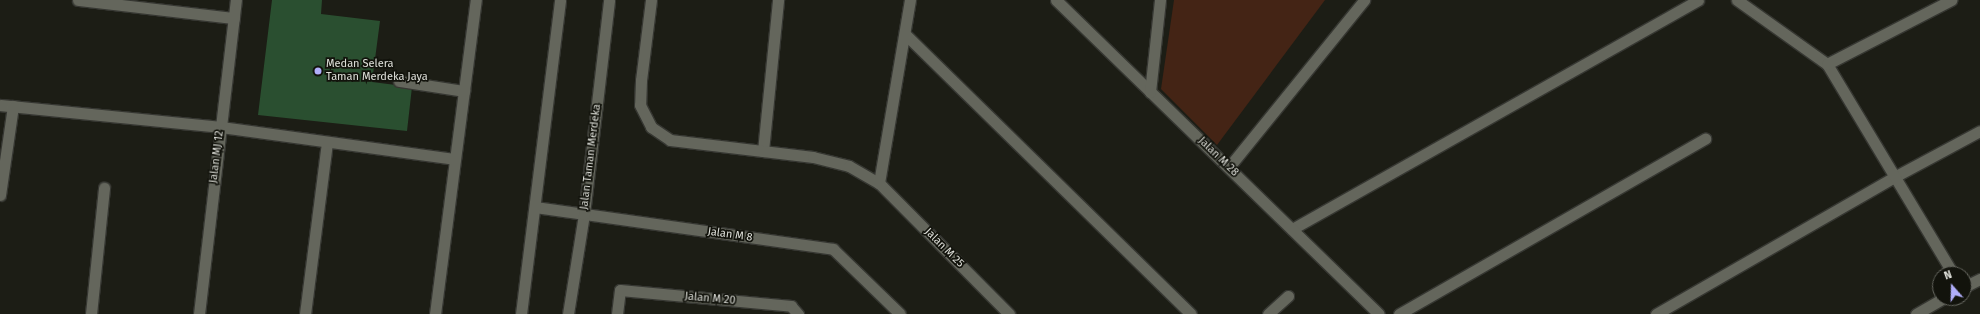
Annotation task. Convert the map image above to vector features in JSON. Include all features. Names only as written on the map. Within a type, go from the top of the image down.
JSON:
[{"type":"street","points":[[78,0],[234,18]]},
{"type":"street","name":"Jalan MJ 12","points":[[199,314],[236,0]]},
{"type":"street","points":[[435,314],[454,159],[476,0]]},
{"type":"street","points":[[521,314],[560,0]]},
{"type":"street","name":"Jalan Taman Merdeka","points":[[568,314],[584,214],[609,0]]},
{"type":"street","name":"Jalan M 25","points":[[651,0],[640,80],[640,105],[651,127],[670,140],[812,157],[849,166],[879,183],[1009,314]]},
{"type":"street","points":[[763,151],[778,0]]},
{"type":"street","points":[[879,183],[910,0]]},
{"type":"street","name":"Jalan M 28","points":[[1056,0],[1379,314]]},
{"type":"street","points":[[1150,92],[1160,0]]},
{"type":"street","points":[[1229,167],[1364,0]]},
{"type":"street","points":[[1292,229],[1698,0]]},
{"type":"street","points":[[1737,0],[1827,64],[1896,176],[1948,266]]},
{"type":"street","points":[[1827,64],[1951,0]]},
{"type":"street","points":[[905,34],[1191,314]]},
{"type":"street","points":[[399,81],[464,91]]},
{"type":"street","points":[[0,105],[221,127],[327,143],[454,159]]},
{"type":"street","points":[[0,195],[13,106]]},
{"type":"street","points":[[1656,314],[1896,176],[1980,131]]},
{"type":"street","points":[[1399,314],[1705,139]]},
{"type":"street","points":[[305,314],[327,143]]},
{"type":"street","points":[[91,314],[104,188]]},
{"type":"street","name":"Jalan M 8","points":[[535,207],[833,249],[900,314]]},
{"type":"street","name":"Jalan M 20","points":[[616,314],[620,290],[791,306],[798,314]]},
{"type":"street","points":[[1268,314],[1288,296]]},
{"type":"street","points":[[1916,314],[1932,305]]},
{"type":"shaded area","points":[[1174,0],[1325,0],[1217,145],[1161,89]]},
{"type":"building","name":"Medan Selera Taman Merdeka Jaya","points":[[272,0],[322,0],[321,14],[380,21],[372,82],[412,87],[407,131],[258,115]]},
{"type":"place","name":"Medan Selera Taman Merdeka Jaya","points":[[318,71]]}]
